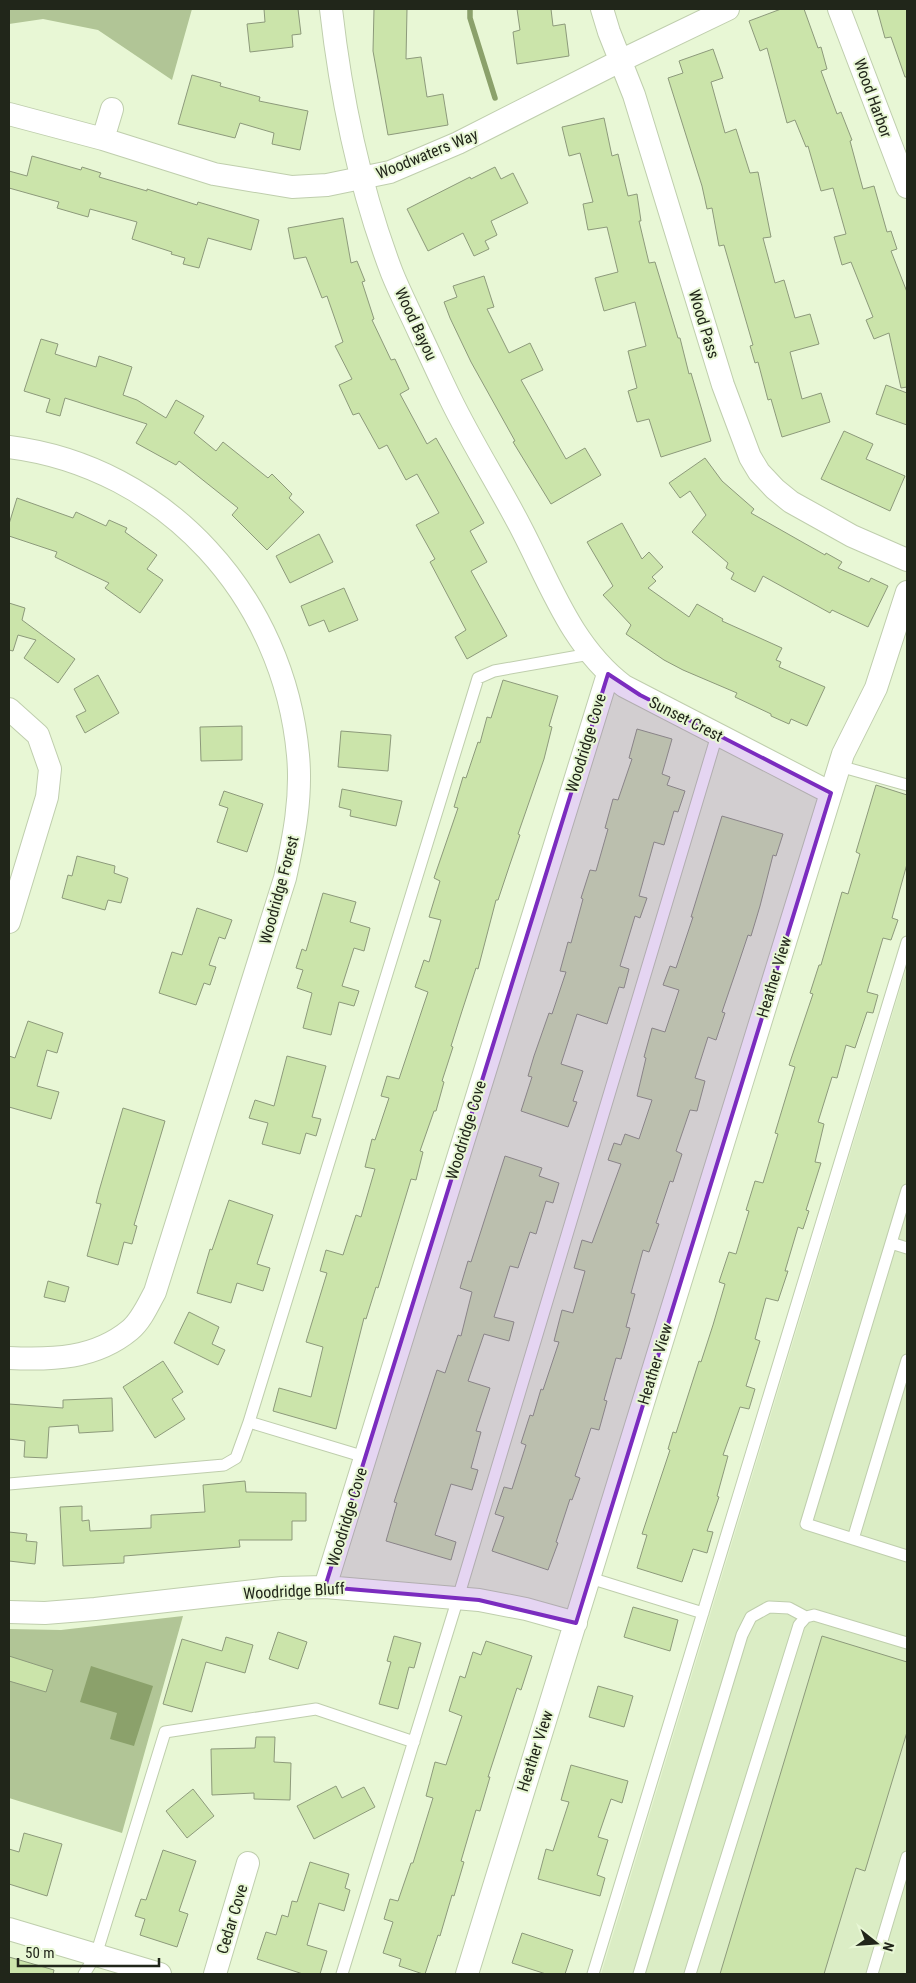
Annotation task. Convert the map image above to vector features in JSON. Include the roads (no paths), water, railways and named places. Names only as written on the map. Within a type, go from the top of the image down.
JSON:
[{"type":"street","name":"Wood Bayou","points":[[331,9],[352,140],[392,275],[451,402],[521,528],[565,616]]},
{"type":"street","name":"Wood Pass","points":[[602,9],[634,95],[723,385],[750,457],[759,472],[791,502],[852,536],[907,560]]},
{"type":"street","name":"Woodwaters Way","points":[[9,114],[103,139],[214,174],[292,187],[327,185],[390,172],[458,143],[728,9]]},
{"type":"street","name":"Wood Harbor","points":[[839,9],[907,187]]},
{"type":"street","points":[[103,139],[112,109]]},
{"type":"street","name":"Woodridge Forest","points":[[9,446],[79,464],[111,478],[142,495],[171,515],[197,538],[221,564],[242,592],[260,622],[281,671],[294,722],[299,757],[296,827],[285,878],[155,1292],[146,1310],[131,1330],[104,1348],[71,1357],[9,1358]]},
{"type":"street","points":[[841,760],[876,688],[907,592]]},
{"type":"street","name":"Sunset Crest","points":[[565,616],[590,654],[608,674],[640,695],[831,793]]},
{"type":"street","name":"Woodridge Cove","points":[[325,1586],[608,674]]},
{"type":"street","points":[[9,709],[38,735],[50,768],[47,797],[9,922]]},
{"type":"street","name":"Heather View","points":[[467,1974],[841,760]]},
{"type":"street","name":"Woodridge Bluff","points":[[9,1612],[45,1613],[95,1609],[282,1588],[325,1586],[479,1600],[526,1609],[576,1623]]},
{"type":"street","name":"Cedar Cove","points":[[215,1974],[248,1864]]},
{"type":"street","points":[[9,1929],[160,1974]]},
{"type":"lane","points":[[9,1484],[224,1465],[236,1458],[249,1422],[478,678],[494,671],[590,654]]},
{"type":"lane","points":[[342,1974],[458,1598],[717,735]]},
{"type":"lane","points":[[841,760],[907,785]]},
{"type":"lane","points":[[593,1974],[907,942]]},
{"type":"lane","points":[[907,1190],[806,1524],[907,1553]]},
{"type":"lane","points":[[891,1243],[907,1248]]},
{"type":"lane","points":[[853,1539],[907,1360]]},
{"type":"lane","points":[[249,1422],[365,1457]]},
{"type":"lane","points":[[590,1578],[703,1613]]},
{"type":"lane","points":[[640,1974],[742,1635],[751,1617],[769,1607],[789,1608],[806,1617]]},
{"type":"lane","points":[[690,1974],[799,1625],[806,1617],[814,1615],[907,1642]]},
{"type":"lane","points":[[84,1974],[96,1955],[165,1732],[316,1709],[414,1742]]},
{"type":"lane","points":[[872,1974],[907,1857]]},
{"type":"waterway","points":[[470,9],[470,18],[495,98]]}]
